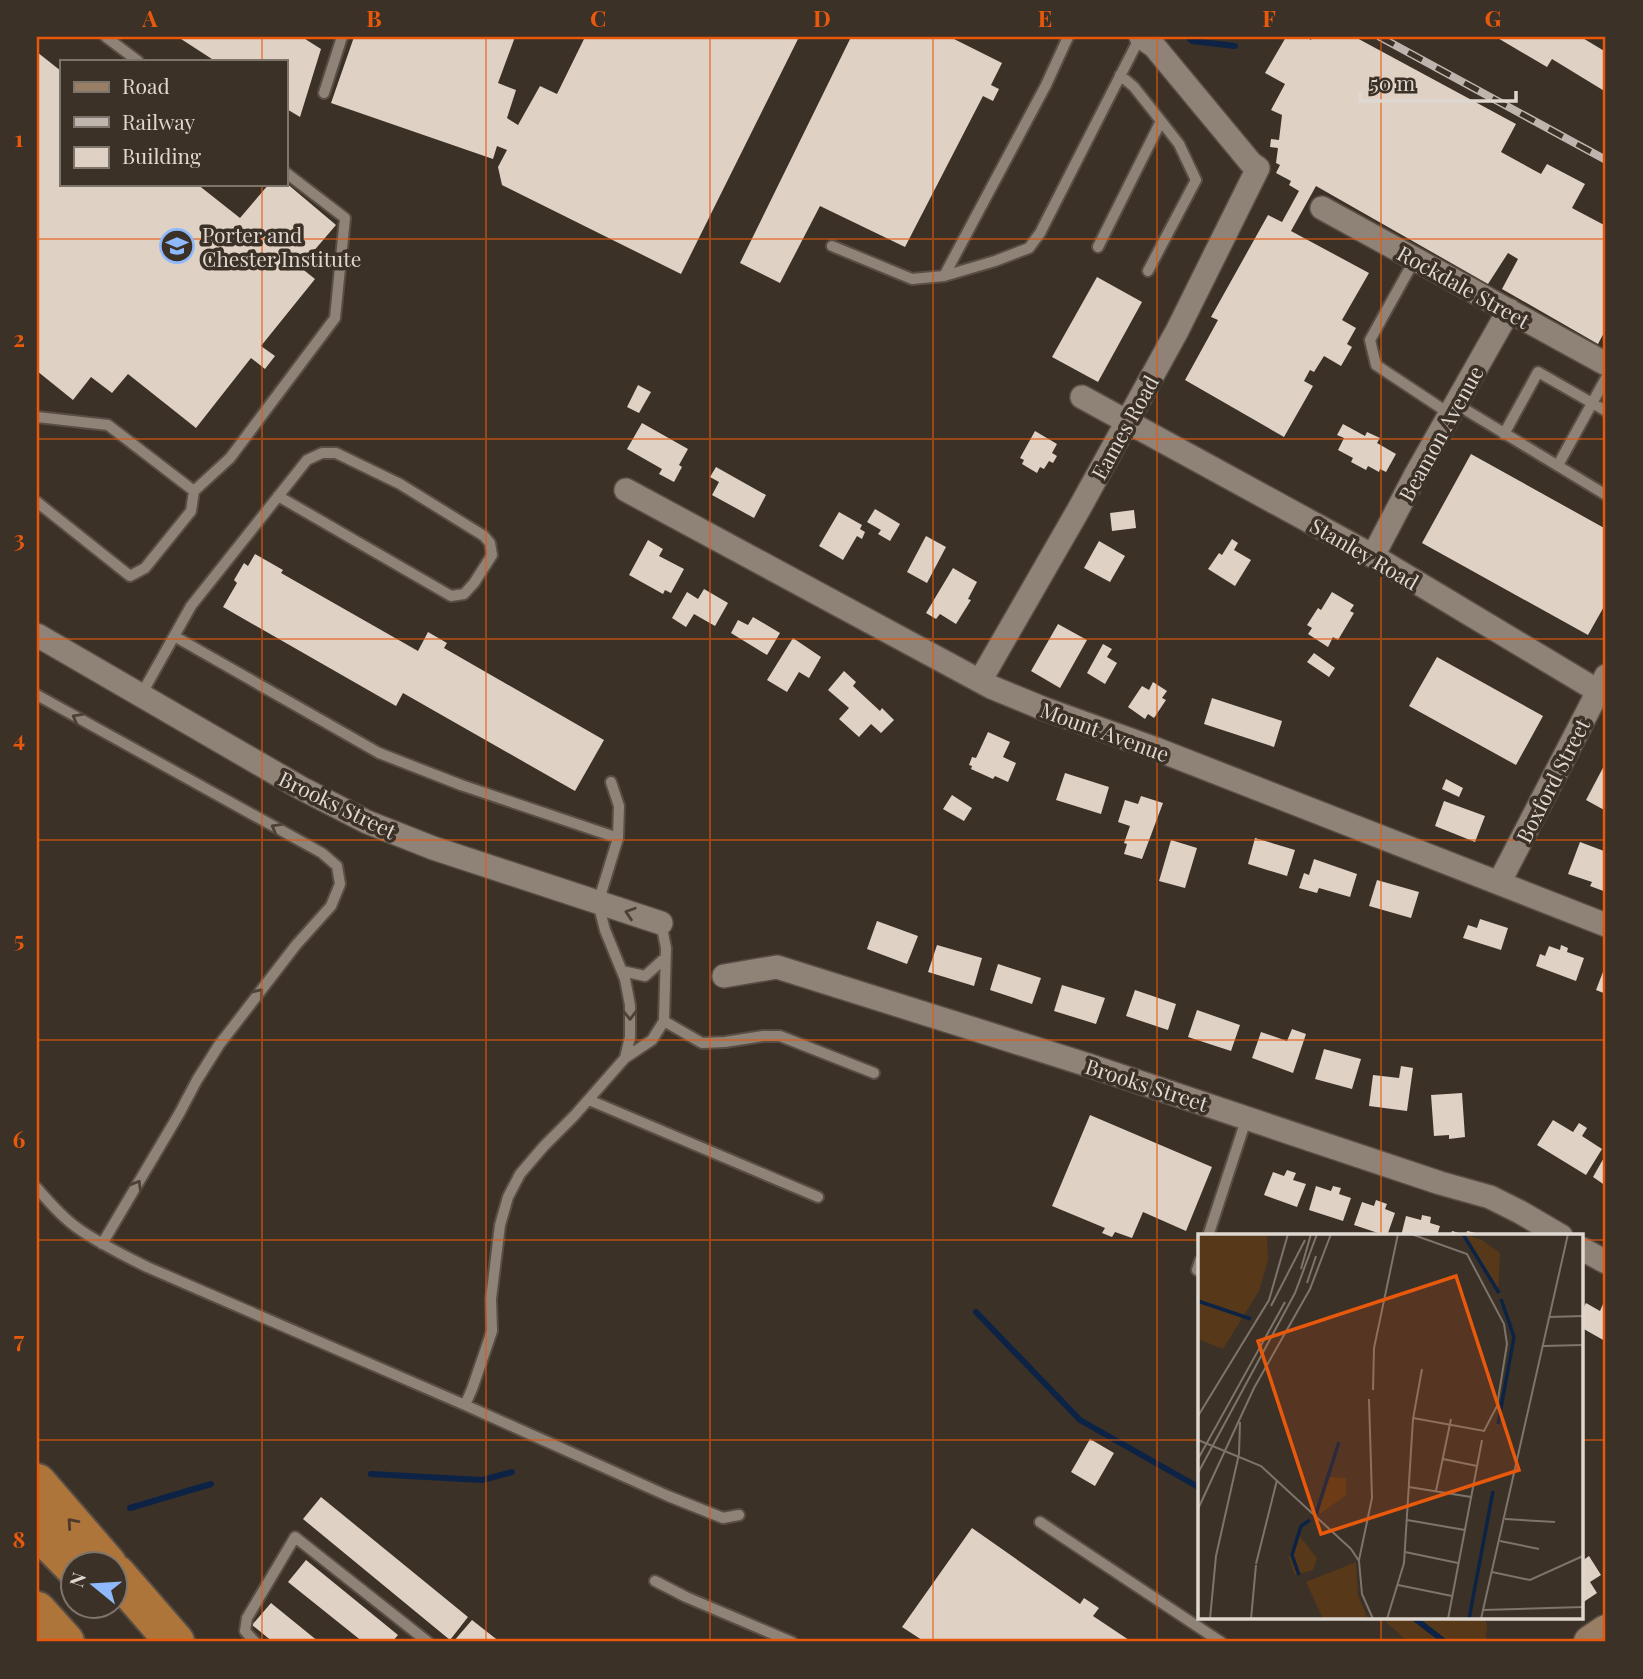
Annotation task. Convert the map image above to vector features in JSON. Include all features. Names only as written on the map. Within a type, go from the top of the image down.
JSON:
[{"type":"highway","points":[[37,1483],[96,1550]]},
{"type":"highway","points":[[37,1529],[60,1553]]},
{"type":"highway","points":[[130,1591],[173,1642]]},
{"type":"highway","points":[[37,1611],[65,1642]]},
{"type":"highway","points":[[130,1611],[173,1642]]},
{"type":"main road","points":[[1590,1642],[1606,1632]]},
{"type":"street","name":"Eames Road","points":[[980,681],[1177,331],[1258,168],[1154,46],[1140,37]]},
{"type":"street","name":"Rockdale Street","points":[[1322,208],[1606,364]]},
{"type":"street","name":"Beamon Avenue","points":[[1373,556],[1509,310]]},
{"type":"street","name":"Stanley Road","points":[[1082,397],[1602,683]]},
{"type":"street","name":"Mount Avenue","points":[[626,490],[980,681],[1042,708],[1156,748],[1606,925]]},
{"type":"street","name":"Brooks Street","points":[[37,635],[301,788],[367,822],[433,848],[661,923]]},
{"type":"street","name":"Boxford Street","points":[[1499,883],[1602,683]]},
{"type":"street","name":"Brooks Street","points":[[724,975],[777,967],[1088,1065],[1440,1183],[1490,1197],[1558,1234]]},
{"type":"street","points":[[1584,1249],[1606,1262]]},
{"type":"lane","points":[[106,37],[137,60]]},
{"type":"lane","points":[[324,93],[342,37]]},
{"type":"lane","points":[[944,276],[1046,85],[1068,37]]},
{"type":"lane","points":[[832,246],[912,279],[944,276],[1029,248],[1040,233],[1140,37]]},
{"type":"lane","points":[[1120,75],[1134,87],[1179,144],[1196,180],[1148,271]]},
{"type":"lane","points":[[1098,247],[1161,121]]},
{"type":"lane","points":[[37,502],[130,576],[145,568],[191,511],[194,491],[230,458],[335,318],[345,218],[287,174]]},
{"type":"lane","points":[[1415,259],[1370,340],[1376,365],[1453,409],[1504,434],[1606,495]]},
{"type":"lane","points":[[1504,434],[1538,372],[1606,411]]},
{"type":"lane","points":[[1558,465],[1606,378]]},
{"type":"lane","points":[[37,417],[108,425],[194,491]]},
{"type":"lane","points":[[141,695],[191,606],[278,496],[307,460],[321,453],[336,453],[400,484],[484,536],[490,543],[492,555],[464,594],[451,596],[278,496]]},
{"type":"lane","points":[[174,636],[379,753],[461,785],[618,838]]},
{"type":"lane","points":[[37,695],[322,853],[337,866],[340,884],[331,906],[296,945],[219,1045],[102,1244]]},
{"type":"lane","points":[[611,782],[619,806],[618,838],[598,903],[605,930],[625,979],[630,1006],[630,1037],[625,1058]]},
{"type":"lane","points":[[465,1405],[492,1331],[491,1299],[500,1226],[508,1196],[520,1174],[544,1146],[625,1058],[652,1040],[664,1021],[666,948],[661,923]]},
{"type":"lane","points":[[622,971],[645,975],[665,958]]},
{"type":"lane","points":[[664,1021],[702,1043],[780,1036],[874,1073]]},
{"type":"lane","points":[[589,1100],[818,1197]]},
{"type":"lane","points":[[1209,1234],[1247,1117]]},
{"type":"lane","points":[[37,1188],[56,1210],[75,1226],[102,1244],[147,1267],[723,1518],[739,1515]]},
{"type":"lane","points":[[1040,1522],[1221,1642]]},
{"type":"lane","points":[[255,1642],[245,1631],[247,1618],[295,1537],[428,1642]]},
{"type":"lane","points":[[655,1581],[792,1642]]},
{"type":"shaded area","points":[[1384,1620],[1486,1620],[1487,1625],[1486,1640],[1483,1642],[1408,1642]]},
{"type":"building","points":[[178,37],[302,37],[321,49],[300,117],[287,109],[287,60],[213,60]]},
{"type":"building","points":[[354,37],[515,37],[498,83],[516,90],[507,118],[518,125],[540,86],[557,94],[585,37],[799,37],[681,274],[502,185],[498,167],[507,150],[497,146],[493,159],[331,103]]},
{"type":"building","points":[[851,37],[950,37],[1002,63],[991,85],[999,89],[993,101],[983,96],[905,247],[820,206],[780,283],[740,263]]},
{"type":"building","points":[[1286,37],[1306,37],[1311,40],[1312,37],[1355,37],[1516,124],[1501,152],[1541,174],[1547,164],[1585,184],[1572,208],[1606,226],[1606,329],[1598,344],[1502,289],[1518,259],[1508,253],[1488,284],[1316,186],[1291,231],[1369,273],[1342,320],[1356,328],[1347,344],[1352,347],[1341,366],[1324,356],[1314,372],[1310,370],[1304,381],[1313,386],[1284,437],[1185,380],[1218,320],[1211,317],[1268,215],[1282,222],[1299,191],[1289,185],[1291,181],[1276,173],[1280,165],[1276,163],[1278,148],[1270,147],[1271,139],[1279,140],[1282,115],[1271,110],[1285,84],[1265,73]]},
{"type":"building","points":[[1496,37],[1581,37],[1606,52],[1606,92],[1552,59],[1547,67]]},
{"type":"building","name":"Porter and Chester Institute","points":[[37,52],[60,70],[60,186],[200,186],[240,218],[267,186],[287,186],[287,184],[336,225],[300,267],[315,279],[261,346],[275,356],[265,369],[251,358],[196,428],[128,374],[112,393],[91,377],[73,400],[37,371]]},
{"type":"building","points":[[1097,277],[1142,302],[1098,382],[1052,357]]},
{"type":"building","points":[[638,385],[651,392],[639,413],[627,407]]},
{"type":"building","points":[[642,423],[688,449],[674,482],[659,474],[662,469],[627,449]]},
{"type":"building","points":[[1343,424],[1365,436],[1367,432],[1380,438],[1377,443],[1396,454],[1386,472],[1380,469],[1379,472],[1368,466],[1366,470],[1351,462],[1353,458],[1338,450],[1344,438],[1337,435]]},
{"type":"building","points":[[1035,431],[1057,444],[1052,453],[1057,456],[1053,463],[1049,461],[1044,469],[1040,467],[1037,473],[1022,464],[1024,460],[1020,458]]},
{"type":"building","points":[[1471,454],[1606,529],[1606,603],[1588,635],[1422,543]]},
{"type":"building","points":[[716,467],[766,495],[754,518],[712,495],[719,482],[710,477]]},
{"type":"building","points":[[875,509],[900,524],[890,541],[878,534],[881,530],[867,522]]},
{"type":"building","points":[[1134,510],[1136,528],[1112,531],[1110,513]]},
{"type":"building","points":[[839,512],[862,525],[860,529],[865,532],[862,539],[857,536],[843,560],[819,546]]},
{"type":"building","points":[[926,536],[946,547],[927,583],[907,572]]},
{"type":"building","points":[[1232,539],[1238,543],[1234,550],[1251,560],[1235,586],[1208,569],[1219,553],[1222,555]]},
{"type":"building","points":[[648,540],[663,549],[659,556],[684,569],[671,593],[665,590],[663,594],[629,575]]},
{"type":"building","points":[[1099,541],[1125,556],[1110,582],[1084,568]]},
{"type":"building","points":[[255,554],[283,570],[281,573],[418,651],[428,632],[447,643],[444,648],[604,740],[575,791],[403,693],[396,706],[223,607],[237,583],[234,580],[244,563],[248,566]]},
{"type":"building","points":[[953,568],[977,582],[968,599],[971,600],[956,624],[940,614],[936,619],[926,613]]},
{"type":"building","points":[[704,589],[728,603],[715,626],[694,614],[686,627],[672,618],[687,592],[698,599]]},
{"type":"building","points":[[1332,592],[1354,605],[1350,611],[1354,613],[1338,640],[1333,637],[1328,647],[1308,634],[1312,628],[1307,625],[1318,608],[1321,610]]},
{"type":"building","points":[[753,617],[780,633],[767,655],[731,633],[738,620],[748,625]]},
{"type":"building","points":[[1058,624],[1087,640],[1060,688],[1031,671]]},
{"type":"building","points":[[793,638],[821,657],[809,678],[799,672],[787,692],[767,680]]},
{"type":"building","points":[[1103,644],[1112,649],[1107,657],[1117,663],[1105,684],[1087,673]]},
{"type":"building","points":[[1314,653],[1335,668],[1329,677],[1307,662]]},
{"type":"building","points":[[1437,657],[1543,716],[1516,765],[1409,706]]},
{"type":"building","points":[[844,671],[856,682],[853,686],[894,720],[881,733],[871,724],[859,737],[839,719],[849,708],[828,690]]},
{"type":"building","points":[[1153,682],[1167,691],[1162,698],[1166,700],[1154,718],[1148,714],[1145,719],[1128,707],[1142,686],[1149,690]]},
{"type":"building","points":[[1212,698],[1282,721],[1274,747],[1204,724]]},
{"type":"building","points":[[988,732],[1010,742],[1003,757],[1016,763],[1008,782],[995,776],[993,779],[971,769],[972,766],[969,765],[972,757],[976,758]]},
{"type":"building","points":[[1606,762],[1606,811],[1586,800]]},
{"type":"building","points":[[1065,773],[1109,787],[1101,814],[1056,800]]},
{"type":"building","points":[[1446,779],[1463,788],[1459,797],[1442,789]]},
{"type":"building","points":[[952,795],[972,808],[964,821],[943,809]]},
{"type":"building","points":[[1141,796],[1163,803],[1142,859],[1124,854],[1127,844],[1124,843],[1130,826],[1118,822],[1125,800],[1138,804]]},
{"type":"building","points":[[1444,801],[1485,816],[1475,842],[1435,826]]},
{"type":"building","points":[[1255,838],[1295,850],[1287,876],[1248,864]]},
{"type":"building","points":[[1171,840],[1197,848],[1185,888],[1159,881]]},
{"type":"building","points":[[1580,842],[1604,851],[1606,892],[1590,886],[1592,882],[1568,874]]},
{"type":"building","points":[[1314,859],[1357,874],[1350,897],[1319,888],[1317,893],[1299,888],[1304,873],[1309,875]]},
{"type":"building","points":[[1377,880],[1419,892],[1411,918],[1369,906]]},
{"type":"building","points":[[1480,919],[1508,928],[1501,950],[1463,938],[1468,925],[1477,928]]},
{"type":"building","points":[[877,921],[918,936],[907,964],[867,949]]},
{"type":"building","points":[[937,945],[982,958],[974,986],[928,972]]},
{"type":"building","points":[[1561,945],[1568,948],[1567,952],[1584,958],[1576,981],[1536,966],[1540,954],[1545,956],[1549,946],[1560,950]]},
{"type":"building","points":[[998,964],[1041,978],[1032,1004],[990,990]]},
{"type":"building","points":[[1606,964],[1606,994],[1596,990]]},
{"type":"building","points":[[1062,985],[1105,998],[1096,1024],[1054,1011]]},
{"type":"building","points":[[1135,990],[1176,1004],[1168,1030],[1126,1016]]},
{"type":"building","points":[[1197,1010],[1240,1025],[1231,1051],[1188,1037]]},
{"type":"building","points":[[1292,1029],[1306,1034],[1293,1073],[1252,1058],[1261,1032],[1287,1041]]},
{"type":"building","points":[[1324,1049],[1361,1059],[1352,1089],[1315,1079]]},
{"type":"building","points":[[1401,1066],[1413,1068],[1407,1111],[1369,1106],[1373,1075],[1399,1078]]},
{"type":"building","points":[[1462,1093],[1465,1137],[1449,1139],[1449,1135],[1434,1136],[1431,1095]]},
{"type":"building","points":[[1090,1115],[1212,1167],[1186,1231],[1143,1212],[1132,1238],[1115,1232],[1112,1237],[1102,1233],[1105,1228],[1052,1206]]},
{"type":"building","points":[[1553,1120],[1573,1132],[1579,1123],[1587,1128],[1582,1136],[1602,1149],[1586,1175],[1537,1145]]},
{"type":"building","points":[[1606,1154],[1606,1186],[1593,1177]]},
{"type":"building","points":[[1287,1170],[1296,1173],[1293,1180],[1306,1184],[1297,1207],[1264,1195],[1273,1172],[1284,1176]]},
{"type":"building","points":[[1316,1186],[1331,1191],[1333,1186],[1341,1188],[1339,1194],[1351,1198],[1343,1221],[1309,1210]]},
{"type":"building","points":[[1376,1200],[1387,1204],[1385,1209],[1395,1213],[1388,1234],[1354,1225],[1362,1202],[1374,1206]]},
{"type":"building","points":[[1422,1215],[1431,1217],[1430,1223],[1440,1226],[1438,1234],[1402,1234],[1406,1216],[1421,1220]]},
{"type":"building","points":[[1586,1303],[1600,1311],[1603,1304],[1606,1306],[1605,1341],[1584,1329]]},
{"type":"building","points":[[1090,1439],[1114,1453],[1095,1486],[1071,1472]]},
{"type":"building","points":[[321,1497],[468,1617],[450,1640],[303,1519]]},
{"type":"building","points":[[972,1528],[1080,1604],[1084,1598],[1099,1608],[1093,1616],[1132,1642],[925,1642],[902,1627]]},
{"type":"building","points":[[1589,1556],[1601,1575],[1590,1582],[1597,1593],[1584,1602],[1584,1560]]},
{"type":"building","points":[[306,1560],[398,1635],[392,1642],[363,1642],[288,1582]]},
{"type":"building","points":[[271,1603],[319,1642],[273,1642],[252,1625]]},
{"type":"building","points":[[472,1620],[500,1642],[453,1642]]},
{"type":"waterway","points":[[1188,37],[1192,41],[1235,46]]},
{"type":"waterway","points":[[976,1312],[1080,1420],[1198,1487]]},
{"type":"waterway","points":[[371,1474],[482,1480],[512,1472]]},
{"type":"waterway","points":[[130,1508],[211,1484]]},
{"type":"waterway","points":[[1417,1620],[1445,1642]]},
{"type":"railway","points":[[1380,37],[1606,160]]},
{"type":"place","name":"Porter and Chester Institute","points":[[177,246]]}]
